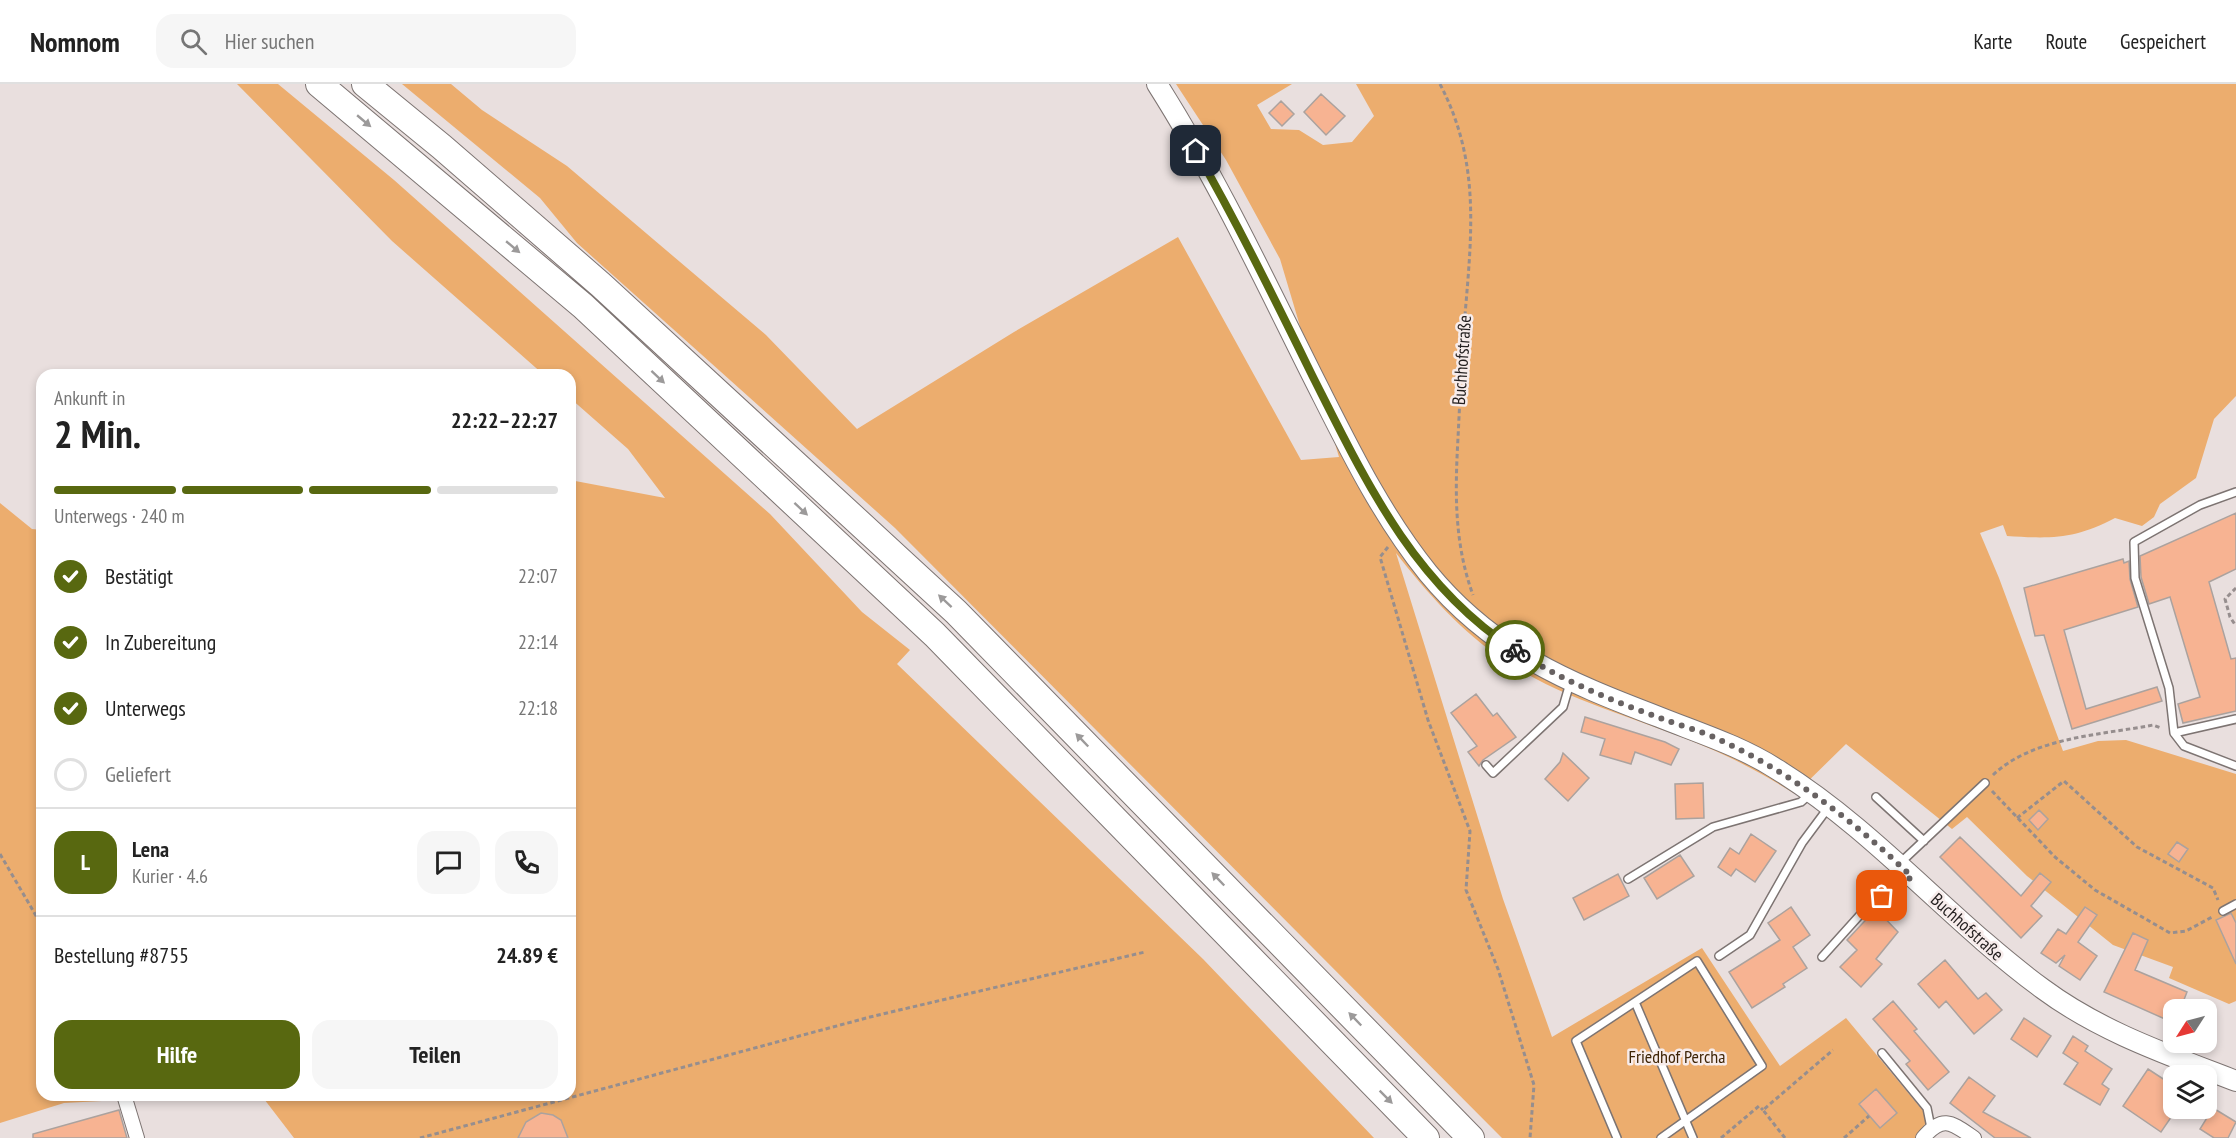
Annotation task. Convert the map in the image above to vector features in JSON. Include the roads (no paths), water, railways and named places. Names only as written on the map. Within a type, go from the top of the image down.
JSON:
[{"type":"highway","points":[[319,84],[583,306],[935,635],[1426,1138]]},
{"type":"highway","points":[[365,84],[442,147],[601,285],[956,612],[1471,1138]]},
{"type":"main road","name":"Buchhofstraße","points":[[1157,84],[1220,192],[1370,489],[1431,576],[1468,615],[1491,635],[1544,670],[1717,738],[1772,766],[1831,805],[1906,870],[1984,944],[2046,992],[2089,1019],[2152,1048],[2236,1081]]},
{"type":"street","points":[[126,1101],[137,1138]]},
{"type":"street","points":[[1927,1133],[1942,1122],[1952,1123],[1974,1138]]},
{"type":"lane","points":[[2236,492],[2200,505],[2134,542],[2135,578],[2169,688],[2174,733],[2184,746],[2236,766]]},
{"type":"lane","points":[[1486,765],[1493,773],[1563,708],[1570,680]]},
{"type":"lane","points":[[2174,733],[2236,719]]},
{"type":"lane","points":[[1822,957],[1868,906],[1906,870],[1924,841],[1985,783]]},
{"type":"lane","points":[[1628,879],[1713,827],[1801,802],[1813,792]]},
{"type":"lane","points":[[1876,797],[1924,841]]},
{"type":"lane","points":[[1719,956],[1750,935],[1802,843],[1831,805]]},
{"type":"lane","points":[[2223,911],[2236,904]]},
{"type":"lane","points":[[1617,1138],[1576,1041],[1697,961],[1762,1066],[1661,1138]]},
{"type":"lane","points":[[1635,1002],[1693,1138]]},
{"type":"lane","points":[[1882,1053],[1928,1108],[1927,1133]]},
{"type":"park label","name":"Friedhof Percha","points":[[1677,1057]]}]
